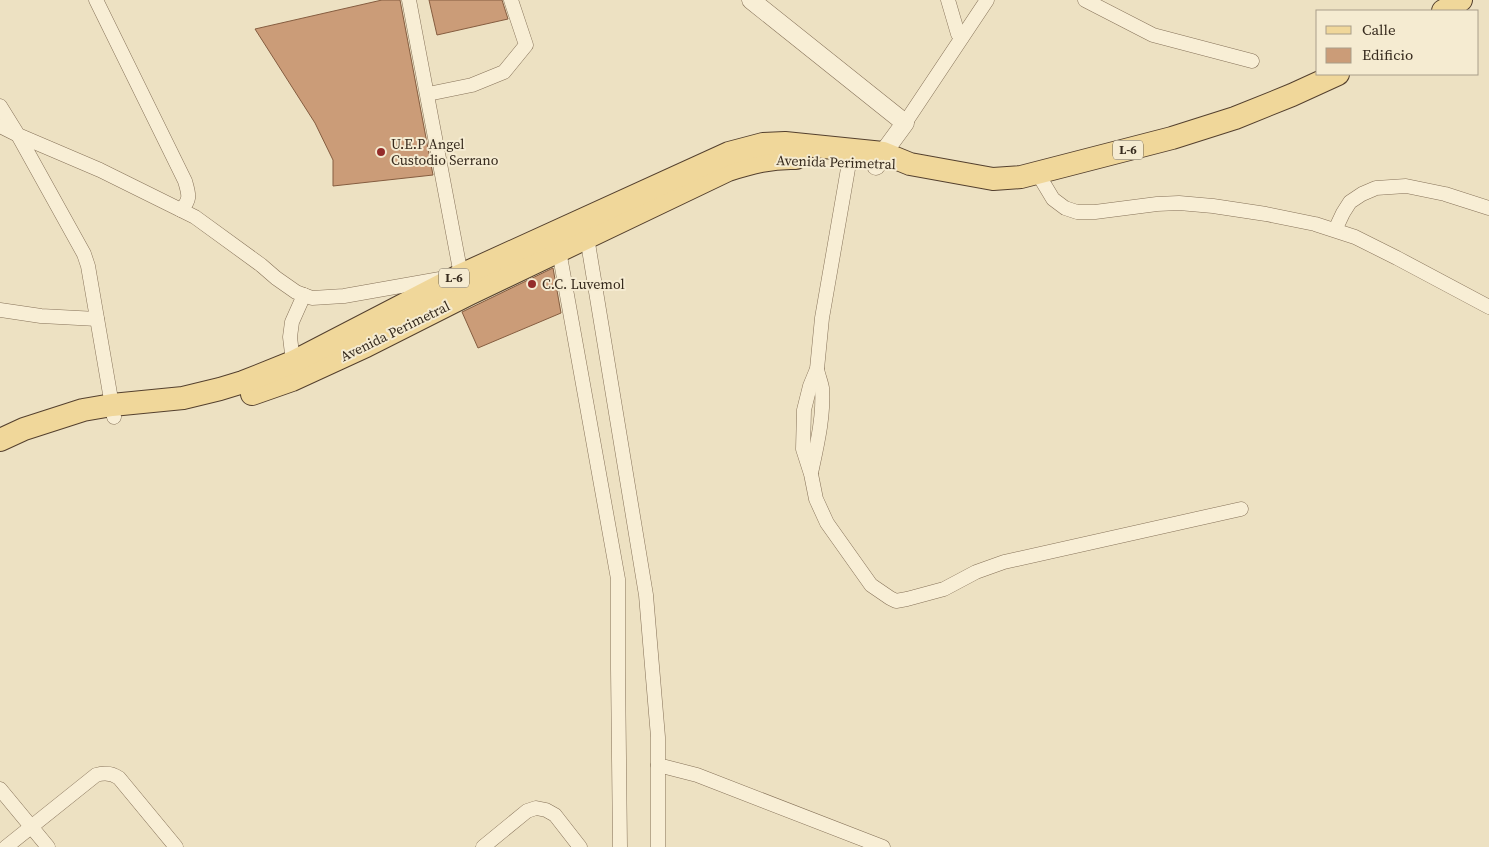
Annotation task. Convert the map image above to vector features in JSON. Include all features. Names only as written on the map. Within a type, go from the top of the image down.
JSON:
[{"type":"main road","points":[[1444,10],[1461,0]]},
{"type":"main road","name":"L-6","points":[[1038,174],[1172,138],[1235,118],[1292,96],[1336,75]]},
{"type":"main road","name":"Avenida Perimetral","points":[[0,456],[21,444],[113,411],[211,392],[243,382],[293,362],[585,229],[729,153],[746,148],[763,144],[785,143],[993,179],[1038,174]]},
{"type":"main road","name":"Avenida Perimetral","points":[[585,229],[728,170],[752,162],[780,157],[849,163],[880,160]]},
{"type":"main road","name":"Avenida Perimetral","points":[[0,440],[24,429],[83,410],[113,411],[207,406],[248,395],[300,376],[366,346],[465,284]]},
{"type":"street","points":[[96,0],[185,181],[189,193],[188,202],[181,210]]},
{"type":"street","points":[[0,126],[100,170],[195,217],[296,292],[312,298],[465,284],[410,0]]},
{"type":"street","points":[[428,94],[472,85],[504,72],[526,45],[511,0]]},
{"type":"street","points":[[751,0],[905,122]]},
{"type":"street","points":[[948,0],[958,34],[962,37]]},
{"type":"street","points":[[880,160],[986,0]]},
{"type":"street","points":[[1086,0],[1153,35],[1252,61]]},
{"type":"street","points":[[0,106],[18,134],[84,254],[88,266],[113,411]]},
{"type":"street","points":[[849,163],[822,318],[817,369],[822,386],[820,430],[811,474],[816,499],[821,512],[834,534],[871,585],[883,595],[896,601],[918,597],[944,589],[976,572],[1004,562],[1241,509]]},
{"type":"street","points":[[1038,174],[1053,199],[1065,208],[1077,212],[1095,212],[1179,203],[1214,206],[1316,224],[1355,237],[1489,307]]},
{"type":"street","points":[[1335,230],[1350,202],[1376,188],[1406,186],[1445,194],[1489,208]]},
{"type":"street","points":[[585,229],[646,595],[658,737],[658,847]]},
{"type":"street","points":[[557,242],[618,579],[620,847]]},
{"type":"street","points":[[293,362],[290,337],[292,322],[304,295]]},
{"type":"street","points":[[0,310],[41,316],[97,319]]},
{"type":"street","points":[[658,765],[697,775],[883,847]]},
{"type":"street","points":[[6,847],[101,773],[111,773],[119,778],[176,847]]},
{"type":"street","points":[[0,789],[48,847]]},
{"type":"street","points":[[482,847],[527,811],[536,808],[546,810],[554,815],[580,847]]},
{"type":"building","points":[[382,0],[400,0],[433,175],[333,186],[333,160],[315,123],[255,29]]},
{"type":"building","points":[[429,0],[502,0],[508,19],[437,35]]},
{"type":"building","name":"C.C. Luvemol","points":[[553,268],[561,313],[478,348],[462,312]]},
{"type":"place","name":"U.E.P Angel Custodio Serrano","points":[[381,152]]},
{"type":"place","name":"C.C. Luvemol","points":[[532,284]]}]
